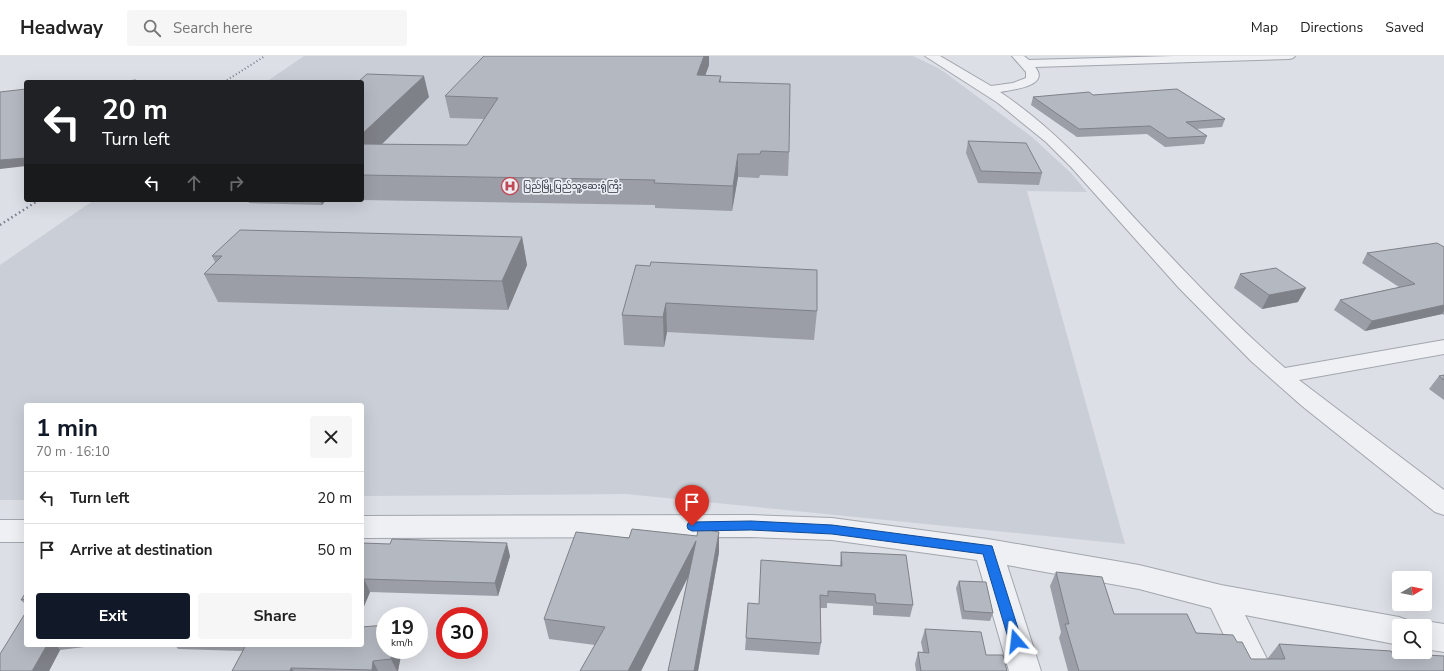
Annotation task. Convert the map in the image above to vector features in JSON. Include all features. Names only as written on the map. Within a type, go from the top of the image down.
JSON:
[{"type":"street","points":[[931,56],[990,90],[1043,131],[1068,154],[1183,282],[1234,334],[1280,376],[1335,422],[1444,505]]},
{"type":"street","points":[[1022,60],[1289,56]]},
{"type":"street","points":[[990,90],[1015,86],[1032,80],[1032,71],[1022,60]]},
{"type":"street","points":[[1280,376],[1444,347]]},
{"type":"street","points":[[364,527],[751,526],[832,529],[988,550],[1066,563],[1139,578],[1221,598],[1392,630]]},
{"type":"street","points":[[0,531],[24,531]]},
{"type":"street","points":[[988,550],[1025,671]]},
{"type":"street","points":[[1221,598],[1257,671]]},
{"type":"street","points":[[1432,636],[1444,638]]},
{"type":"shaded area","points":[[304,56],[913,56],[940,69],[1032,137],[1071,173],[1087,192],[1027,191],[1125,544],[626,494],[364,496],[364,403],[24,403],[24,500],[0,500],[0,265],[91,202],[364,202],[364,80],[269,80]]},
{"type":"building","points":[[484,56],[704,56],[697,75],[721,76],[719,82],[790,84],[789,152],[761,151],[760,154],[738,154],[733,186],[654,183],[655,180],[364,175],[364,144],[467,145],[498,98],[445,96]]},
{"type":"building","points":[[367,74],[424,76],[364,132],[364,80],[360,80]]},
{"type":"building","points":[[24,89],[24,158],[0,160],[0,92]]},
{"type":"building","points":[[1177,89],[1225,119],[1186,122],[1207,136],[1168,138],[1150,126],[1079,129],[1033,97],[1089,92],[1093,95]]},
{"type":"building","points":[[968,141],[1026,143],[1042,173],[981,171]]},
{"type":"building","points":[[240,230],[522,237],[502,281],[204,274],[222,256],[212,256]]},
{"type":"building","points":[[1437,243],[1444,247],[1444,305],[1372,321],[1340,300],[1415,284],[1367,253]]},
{"type":"building","points":[[651,262],[817,270],[817,311],[666,303],[663,317],[622,315],[636,265],[650,266]]},
{"type":"building","points":[[1276,268],[1306,288],[1269,295],[1240,274]]},
{"type":"building","points":[[1444,375],[1444,380],[1439,376]]},
{"type":"building","points":[[698,528],[719,532],[694,671],[668,671],[696,541],[628,671],[580,671],[605,627],[544,619],[576,532],[629,538],[632,529],[697,536]]},
{"type":"building","points":[[392,539],[507,543],[495,583],[364,579],[364,543],[390,544]]},
{"type":"building","points":[[841,552],[906,555],[913,605],[876,603],[875,594],[828,591],[828,596],[820,595],[821,643],[746,638],[748,603],[759,604],[761,560],[842,566]]},
{"type":"building","points":[[1056,572],[1102,577],[1114,614],[1187,614],[1196,633],[1233,635],[1237,642],[1242,642],[1251,659],[1285,659],[1279,644],[1391,651],[1392,659],[1432,659],[1432,655],[1444,656],[1444,671],[1079,671],[1065,624],[1069,624]]},
{"type":"building","points":[[959,581],[986,582],[993,613],[964,611]]},
{"type":"building","points":[[24,615],[24,647],[46,647],[32,671],[0,671],[0,654]]},
{"type":"building","points":[[376,626],[376,659],[391,659],[373,661],[372,670],[291,668],[290,671],[232,671],[245,647],[364,647],[364,627]]},
{"type":"building","points":[[925,629],[981,632],[986,655],[1003,655],[1007,671],[921,671],[918,652],[929,653]]},
{"type":"railway","points":[[227,80],[265,56]]},
{"type":"railway","points":[[0,225],[36,202]]},
{"type":"place","name":"ပြည်မြို့ပြည်သူ့ဆေးရုံကြီး","points":[[510,186]]},
{"type":"route","points":[[692,526],[751,526],[832,529],[988,550],[1016,641]]}]
